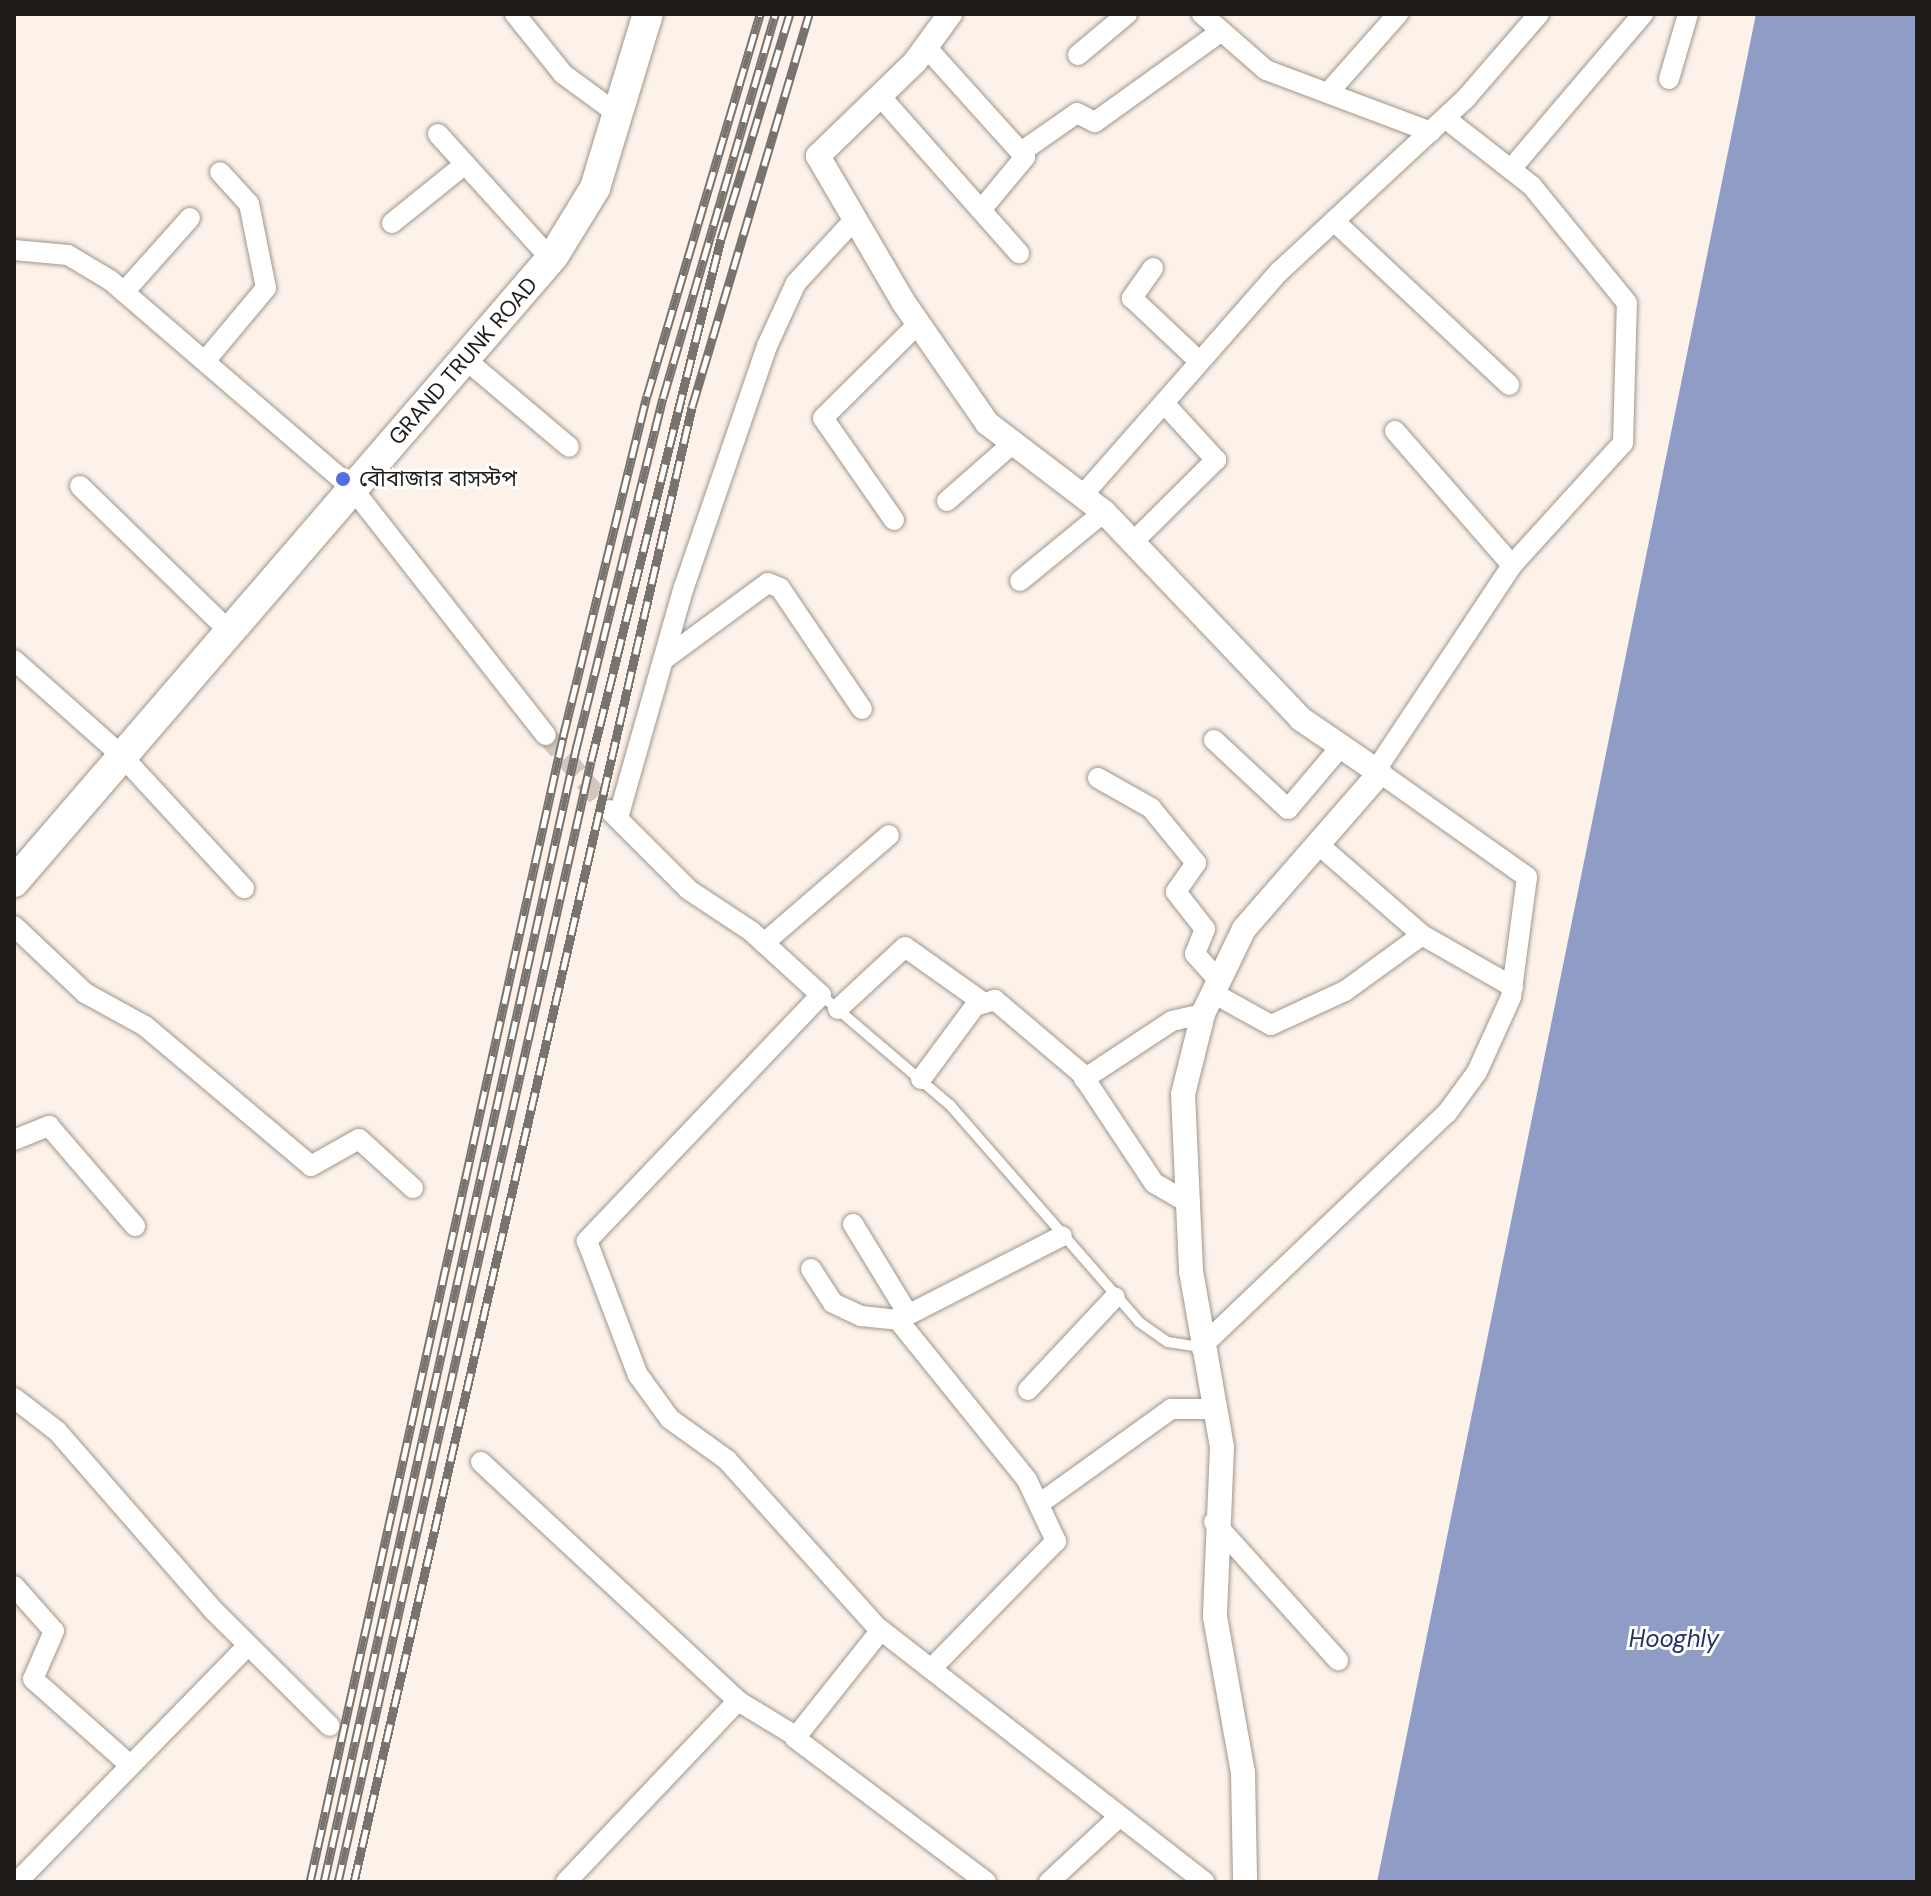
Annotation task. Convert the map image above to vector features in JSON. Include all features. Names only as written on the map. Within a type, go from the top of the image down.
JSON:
[{"type":"main road","name":"GRAND TRUNK ROAD","points":[[14,882],[551,259],[595,188],[648,14]]},
{"type":"street","points":[[515,14],[563,74],[619,115]]},
{"type":"street","points":[[950,14],[926,47],[818,156],[918,324],[987,423],[1104,512],[1301,719],[1379,770],[1527,877],[1513,987],[1477,1072],[1447,1113],[1201,1347]]},
{"type":"street","points":[[1078,55],[1127,14]]},
{"type":"street","points":[[1202,14],[1219,33],[1266,70],[1328,93],[1438,125],[1511,169],[1627,303],[1623,443],[1512,565],[1379,770],[1319,845],[1244,929],[1212,996],[1183,1094],[1187,1202],[1201,1347],[1223,1461],[1214,1522],[1216,1629],[1243,1773],[1245,1882]]},
{"type":"street","points":[[1328,93],[1398,14]]},
{"type":"street","points":[[1082,496],[1200,362],[1334,221],[1438,125],[1539,14]]},
{"type":"street","points":[[1511,169],[1643,14]]},
{"type":"street","points":[[1669,79],[1688,14]]},
{"type":"street","points":[[1021,152],[1077,113],[1095,122],[1219,33]]},
{"type":"street","points":[[926,47],[1021,152],[1026,162],[981,210]]},
{"type":"street","points":[[880,96],[1019,253]]},
{"type":"street","points":[[438,134],[551,259]]},
{"type":"street","points":[[392,223],[465,164]]},
{"type":"street","points":[[205,361],[266,288],[249,204],[220,172]]},
{"type":"street","points":[[124,292],[190,218]]},
{"type":"street","points":[[855,219],[819,250],[780,314],[614,814],[689,890],[764,943],[821,995],[590,1235],[587,1248],[631,1361],[670,1419],[727,1460],[881,1630],[1204,1882]]},
{"type":"street","points":[[1334,221],[1509,385]]},
{"type":"street","points":[[14,250],[68,255],[124,292],[352,488],[546,735]]},
{"type":"street","points":[[1153,268],[1132,298],[1200,362]]},
{"type":"street","points":[[894,520],[823,418],[918,324]]},
{"type":"street","points":[[465,359],[569,447]]},
{"type":"street","points":[[1133,542],[1216,460],[1164,403]]},
{"type":"street","points":[[1395,431],[1512,565]]},
{"type":"street","points":[[947,501],[1013,443]]},
{"type":"street","points":[[80,486],[229,631]]},
{"type":"street","points":[[1020,581],[1104,512]]},
{"type":"street","points":[[663,660],[768,583],[780,588],[862,709]]},
{"type":"street","points":[[14,660],[122,756],[244,888]]},
{"type":"street","points":[[1214,740],[1288,809],[1342,745]]},
{"type":"street","points":[[1098,778],[1151,808],[1196,863],[1176,892],[1205,929],[1194,952],[1212,996],[1271,1025],[1345,991],[1422,935]]},
{"type":"street","points":[[764,943],[889,835]]},
{"type":"street","points":[[1319,845],[1422,935],[1513,987]]},
{"type":"street","points":[[14,926],[85,993],[145,1026],[311,1166],[359,1139],[413,1188]]},
{"type":"street","points":[[838,1009],[905,947],[981,1001],[995,1000],[1084,1079],[1154,1183],[1187,1202]]},
{"type":"street","points":[[1084,1079],[1212,996]]},
{"type":"street","points":[[921,1079],[981,1001]]},
{"type":"street","points":[[14,1140],[49,1126],[135,1226]]},
{"type":"street","points":[[853,1224],[903,1317],[1039,1504],[1055,1535],[1054,1547],[931,1669]]},
{"type":"street","points":[[811,1269],[833,1303],[903,1317],[1062,1236]]},
{"type":"street","points":[[1028,1390],[1115,1297]]},
{"type":"street","points":[[14,1398],[57,1431],[247,1646],[330,1726]]},
{"type":"street","points":[[1039,1504],[1171,1409],[1214,1409]]},
{"type":"street","points":[[481,1462],[738,1701],[794,1735],[986,1882]]},
{"type":"street","points":[[1214,1522],[1338,1660]]},
{"type":"street","points":[[14,1586],[54,1631],[51,1649],[22,1677],[130,1765]]},
{"type":"street","points":[[794,1735],[881,1630]]},
{"type":"street","points":[[17,1882],[247,1646]]},
{"type":"street","points":[[566,1882],[738,1701]]},
{"type":"street","points":[[1049,1882],[1119,1817]]},
{"type":"lane","points":[[821,995],[921,1079],[1115,1297],[1153,1333],[1201,1347]]},
{"type":"water","name":"Hooghly","points":[[1756,14],[1917,14],[1917,1882],[1377,1882]]},
{"type":"tunnel","points":[[546,735],[609,810]]},
{"type":"railway","points":[[310,1882],[563,737],[647,396],[760,14]]},
{"type":"railway","points":[[324,1882],[577,745],[663,398],[775,14]]},
{"type":"railway","points":[[338,1882],[591,761],[721,239],[790,14]]},
{"type":"railway","points":[[354,1882],[692,407],[809,14]]},
{"type":"place","name":"বৌবাজার বাসস্টপ","points":[[343,479]]}]
